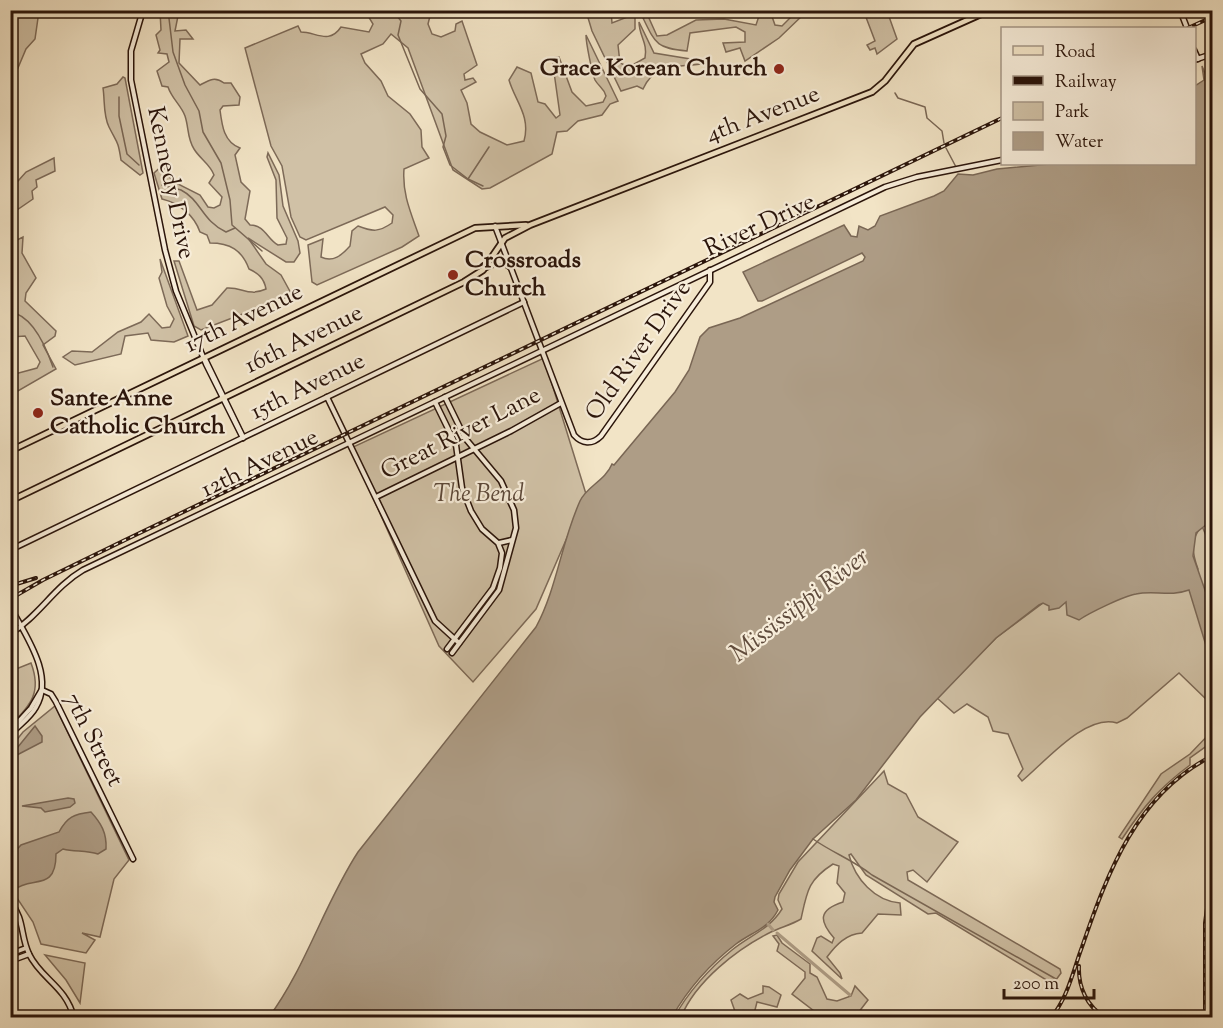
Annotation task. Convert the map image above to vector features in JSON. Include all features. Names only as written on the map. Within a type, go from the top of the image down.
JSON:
[{"type":"main road","name":"4th Avenue","points":[[501,242],[530,225],[863,96],[882,85],[914,44],[990,10]]},
{"type":"main road","name":"4th Avenue","points":[[495,226],[509,228],[530,225]]},
{"type":"main road","name":"17th Avenue","points":[[10,451],[469,230],[495,226]]},
{"type":"main road","name":"16th Avenue","points":[[10,501],[464,282],[483,270],[501,242]]},
{"type":"street","name":"Kennedy Drive","points":[[143,10],[131,51],[132,88],[168,264],[186,319],[243,438]]},
{"type":"street","points":[[1180,10],[1187,27]]},
{"type":"street","points":[[1196,60],[1212,54]]},
{"type":"street","name":"River Drive","points":[[541,350],[893,184],[1001,160]]},
{"type":"street","points":[[495,226],[561,403]]},
{"type":"street","points":[[483,270],[501,261],[512,270]]},
{"type":"street","name":"Old River Drive","points":[[561,403],[574,435],[585,442],[593,442],[601,436],[710,282],[710,270]]},
{"type":"street","name":"15th Avenue","points":[[10,550],[524,302]]},
{"type":"street","name":"12th Avenue","points":[[10,634],[36,615],[55,591],[83,570],[541,350]]},
{"type":"street","points":[[327,397],[435,621],[459,643]]},
{"type":"street","points":[[445,397],[465,438],[501,481],[511,501],[516,528],[499,590],[452,653]]},
{"type":"street","points":[[435,402],[456,445],[462,488],[471,511],[482,529],[499,543],[502,560],[495,583],[447,649]]},
{"type":"street","name":"Great River Lane","points":[[376,497],[457,458],[561,403]]},
{"type":"street","points":[[499,543],[512,540]]},
{"type":"street","name":"7th Street","points":[[10,606],[40,669],[42,690],[54,697],[133,859]]},
{"type":"street","points":[[10,733],[31,708],[42,690]]},
{"type":"street","points":[[10,901],[21,919],[29,954],[38,969],[63,993],[74,1017]]},
{"type":"street","points":[[10,954],[26,948]]},
{"type":"street","points":[[10,961],[29,954]]},
{"type":"green space","points":[[11,10],[39,11],[35,39],[26,49],[15,75],[12,126],[16,142],[11,146]]},
{"type":"green space","points":[[761,10],[770,11],[775,25],[782,26],[792,16],[793,11],[805,13],[779,38],[745,61],[740,48],[726,52],[723,43],[745,42],[745,32],[736,27],[690,33],[687,51],[659,44],[643,18],[648,16],[657,36],[667,35],[696,20],[724,19],[756,25]]},
{"type":"green space","points":[[160,11],[179,11],[175,31],[186,30],[193,39],[180,39],[179,63],[200,85],[215,79],[231,83],[240,97],[239,105],[223,106],[220,110],[227,138],[240,148],[235,155],[241,182],[250,191],[245,219],[250,225],[263,230],[278,245],[286,244],[287,238],[277,218],[276,180],[267,157],[268,153],[279,175],[283,206],[298,241],[300,253],[294,262],[286,262],[248,238],[266,264],[281,275],[292,295],[201,330],[194,326],[174,261],[179,261],[197,310],[212,305],[227,288],[250,292],[266,289],[262,279],[249,269],[239,252],[224,244],[210,243],[207,235],[200,232],[194,220],[185,211],[174,203],[162,199],[154,173],[163,165],[172,181],[200,195],[208,207],[214,208],[220,205],[222,197],[209,183],[214,175],[196,153],[189,137],[183,112],[168,87],[162,86],[157,71],[169,62],[167,54],[158,53],[160,50],[156,35],[161,30]]},
{"type":"green space","points":[[365,11],[434,11],[431,12],[428,24],[432,34],[441,37],[455,31],[456,24],[462,21],[477,65],[464,74],[465,80],[473,78],[476,82],[461,90],[467,103],[471,124],[480,132],[507,145],[524,141],[526,132],[524,116],[509,80],[517,67],[531,73],[538,102],[545,104],[556,118],[560,115],[552,58],[559,57],[572,92],[586,106],[603,102],[606,96],[594,76],[586,35],[618,101],[610,104],[602,115],[578,121],[567,131],[557,132],[552,154],[490,188],[482,189],[453,170],[408,48],[391,34],[383,44],[361,54],[365,63],[381,81],[388,96],[410,114],[421,130],[422,147],[429,158],[404,169],[404,187],[419,236],[402,247],[317,285],[312,282],[308,245],[323,239],[321,257],[333,259],[350,246],[352,231],[358,226],[372,230],[383,228],[392,223],[393,215],[385,207],[306,240],[300,237],[291,217],[282,166],[271,146],[245,48],[298,26],[301,32],[322,36],[332,35],[341,27],[369,32],[373,24]]},
{"type":"green space","points":[[586,11],[611,11],[612,23],[635,14],[635,29],[618,45],[620,63],[629,67],[645,58],[639,22],[654,53],[709,62],[663,69],[649,79],[643,89],[637,86],[621,91],[592,31]]},
{"type":"green space","points":[[859,11],[887,11],[897,39],[877,54],[875,48],[870,50],[867,45],[875,41],[864,12],[860,14]]},
{"type":"green space","points":[[123,77],[143,173],[140,175],[121,160],[118,145],[106,118],[103,88],[117,84]]},
{"type":"green space","points":[[54,158],[55,171],[36,180],[37,187],[32,191],[33,199],[11,214],[11,182],[18,181],[26,172]]},
{"type":"green space","points":[[23,237],[22,253],[36,278],[26,293],[25,301],[56,331],[55,336],[43,345],[56,369],[11,395],[11,375],[37,368],[40,362],[25,336],[11,337],[11,243]]},
{"type":"green space","points":[[160,259],[188,336],[174,342],[151,340],[148,333],[125,336],[121,354],[75,365],[63,357],[72,351],[92,352],[118,332],[141,322],[149,314],[162,328],[170,327],[174,319],[167,306],[159,278],[162,272]]},
{"type":"green space","name":"The Bend","points":[[544,358],[586,494],[536,609],[473,682],[439,646],[351,448]]},
{"type":"green space","points":[[1202,526],[1212,550],[1208,556],[1212,568],[1212,709],[1210,703],[1179,673],[1127,718],[1117,723],[1105,722],[1092,725],[1079,732],[1022,781],[1018,776],[1023,769],[1008,734],[993,731],[988,717],[967,704],[954,713],[937,698],[996,638],[1043,603],[1198,569],[1193,546],[1195,536]]},
{"type":"green space","points":[[31,663],[35,682],[33,697],[11,725],[11,671]]},
{"type":"green space","points":[[55,706],[129,860],[114,879],[100,937],[82,933],[95,940],[86,953],[41,944],[33,922],[11,889],[11,747],[23,732]]},
{"type":"green space","points":[[1212,731],[1212,742],[1190,758],[1190,765],[1152,799],[1122,839],[1119,837],[1161,774],[1190,754]]},
{"type":"green space","points":[[884,771],[888,784],[906,794],[918,817],[958,842],[927,882],[913,870],[907,872],[908,880],[1060,969],[1061,973],[1053,984],[936,913],[928,914],[866,875],[851,854],[849,855],[852,864],[861,880],[882,898],[900,903],[901,915],[878,914],[862,933],[846,938],[834,948],[827,957],[842,979],[812,951],[817,938],[821,936],[832,943],[834,938],[824,921],[825,912],[843,902],[845,893],[837,883],[839,866],[833,864],[813,881],[801,919],[758,939],[719,967],[697,991],[681,1017],[674,1018],[692,990],[715,965],[777,916],[782,909],[778,900],[779,894],[798,862]]},
{"type":"green space","points":[[777,935],[782,943],[810,964],[810,973],[817,977],[827,999],[837,1001],[851,996],[855,986],[868,1000],[855,1017],[822,1017],[792,994],[805,978],[805,972],[777,951],[779,944],[773,936]]},
{"type":"green space","points":[[45,955],[85,963],[80,1003],[66,980]]},
{"type":"green space","points":[[763,986],[781,995],[777,1007],[757,1002],[754,1014],[744,1011],[746,1017],[737,1017],[731,1000],[740,994],[748,999],[763,993]]},
{"type":"water","name":"Mississippi River","points":[[1202,66],[1207,78],[1212,79],[1212,520],[1196,533],[1193,556],[1212,610],[1212,665],[1189,590],[1131,595],[1079,620],[1067,615],[1066,602],[1059,608],[1049,610],[1049,606],[1043,603],[1039,605],[996,638],[920,717],[856,800],[813,839],[790,870],[775,897],[774,902],[778,910],[774,916],[765,926],[726,952],[692,987],[672,1017],[269,1017],[294,977],[358,852],[536,627],[549,597],[580,501],[587,491],[605,475],[612,464],[614,465],[675,392],[689,370],[700,337],[709,328],[740,318],[863,261],[865,257],[862,253],[762,301],[758,301],[743,272],[844,225],[851,236],[857,237],[859,226],[868,230],[875,226],[880,216],[944,191],[958,174],[973,175],[997,169],[1040,165],[1196,165],[1196,85],[1204,80]]},
{"type":"water","points":[[35,726],[42,736],[42,742],[15,756],[15,775],[11,789],[13,753]]},
{"type":"water","points":[[74,799],[75,803],[70,807],[45,812],[41,808],[22,806]]},
{"type":"water","points":[[91,812],[103,829],[106,849],[98,854],[63,849],[56,854],[55,866],[47,879],[14,890],[11,886],[11,856],[21,845],[59,832],[72,817]]},
{"type":"waterway","points":[[168,10],[173,52],[185,85],[199,111],[203,132],[221,163],[230,200],[232,225],[262,251]]},
{"type":"waterway","points":[[384,10],[387,13],[394,12],[401,21],[398,35],[420,89],[442,114],[446,136],[443,147],[450,165],[468,179],[483,186]]},
{"type":"waterway","points":[[395,15],[405,10]]},
{"type":"waterway","points":[[895,93],[898,98],[925,107],[927,118],[942,131],[944,143]]},
{"type":"waterway","points":[[119,97],[119,116],[127,154],[139,165]]},
{"type":"waterway","points":[[468,179],[489,147]]},
{"type":"waterway","points":[[946,148],[956,167]]},
{"type":"waterway","points":[[162,185],[188,194],[212,222],[226,232],[235,228]]},
{"type":"waterway","points":[[10,312],[18,314],[32,325],[47,350],[53,367]]},
{"type":"waterway","points":[[813,839],[1056,979]]},
{"type":"waterway","points":[[768,924],[773,930]]},
{"type":"waterway","points":[[777,933],[850,995]]},
{"type":"railway","points":[[1190,27],[1212,17]]},
{"type":"railway","points":[[10,599],[43,580],[123,541],[1001,118]]},
{"type":"railway","points":[[10,586],[36,578]]},
{"type":"railway","points":[[1051,1018],[1066,993],[1103,890],[1129,837],[1164,791],[1186,772],[1212,756]]},
{"type":"railway","points":[[1205,1018],[1205,923],[1212,871]]},
{"type":"railway","points":[[1079,966],[1080,981],[1085,996],[1106,1018]]},
{"type":"place","name":"Grace Korean Church","points":[[779,69]]},
{"type":"place","name":"Crossroads Church","points":[[453,275]]},
{"type":"place","name":"Sante Anne Catholic Church","points":[[38,413]]}]
